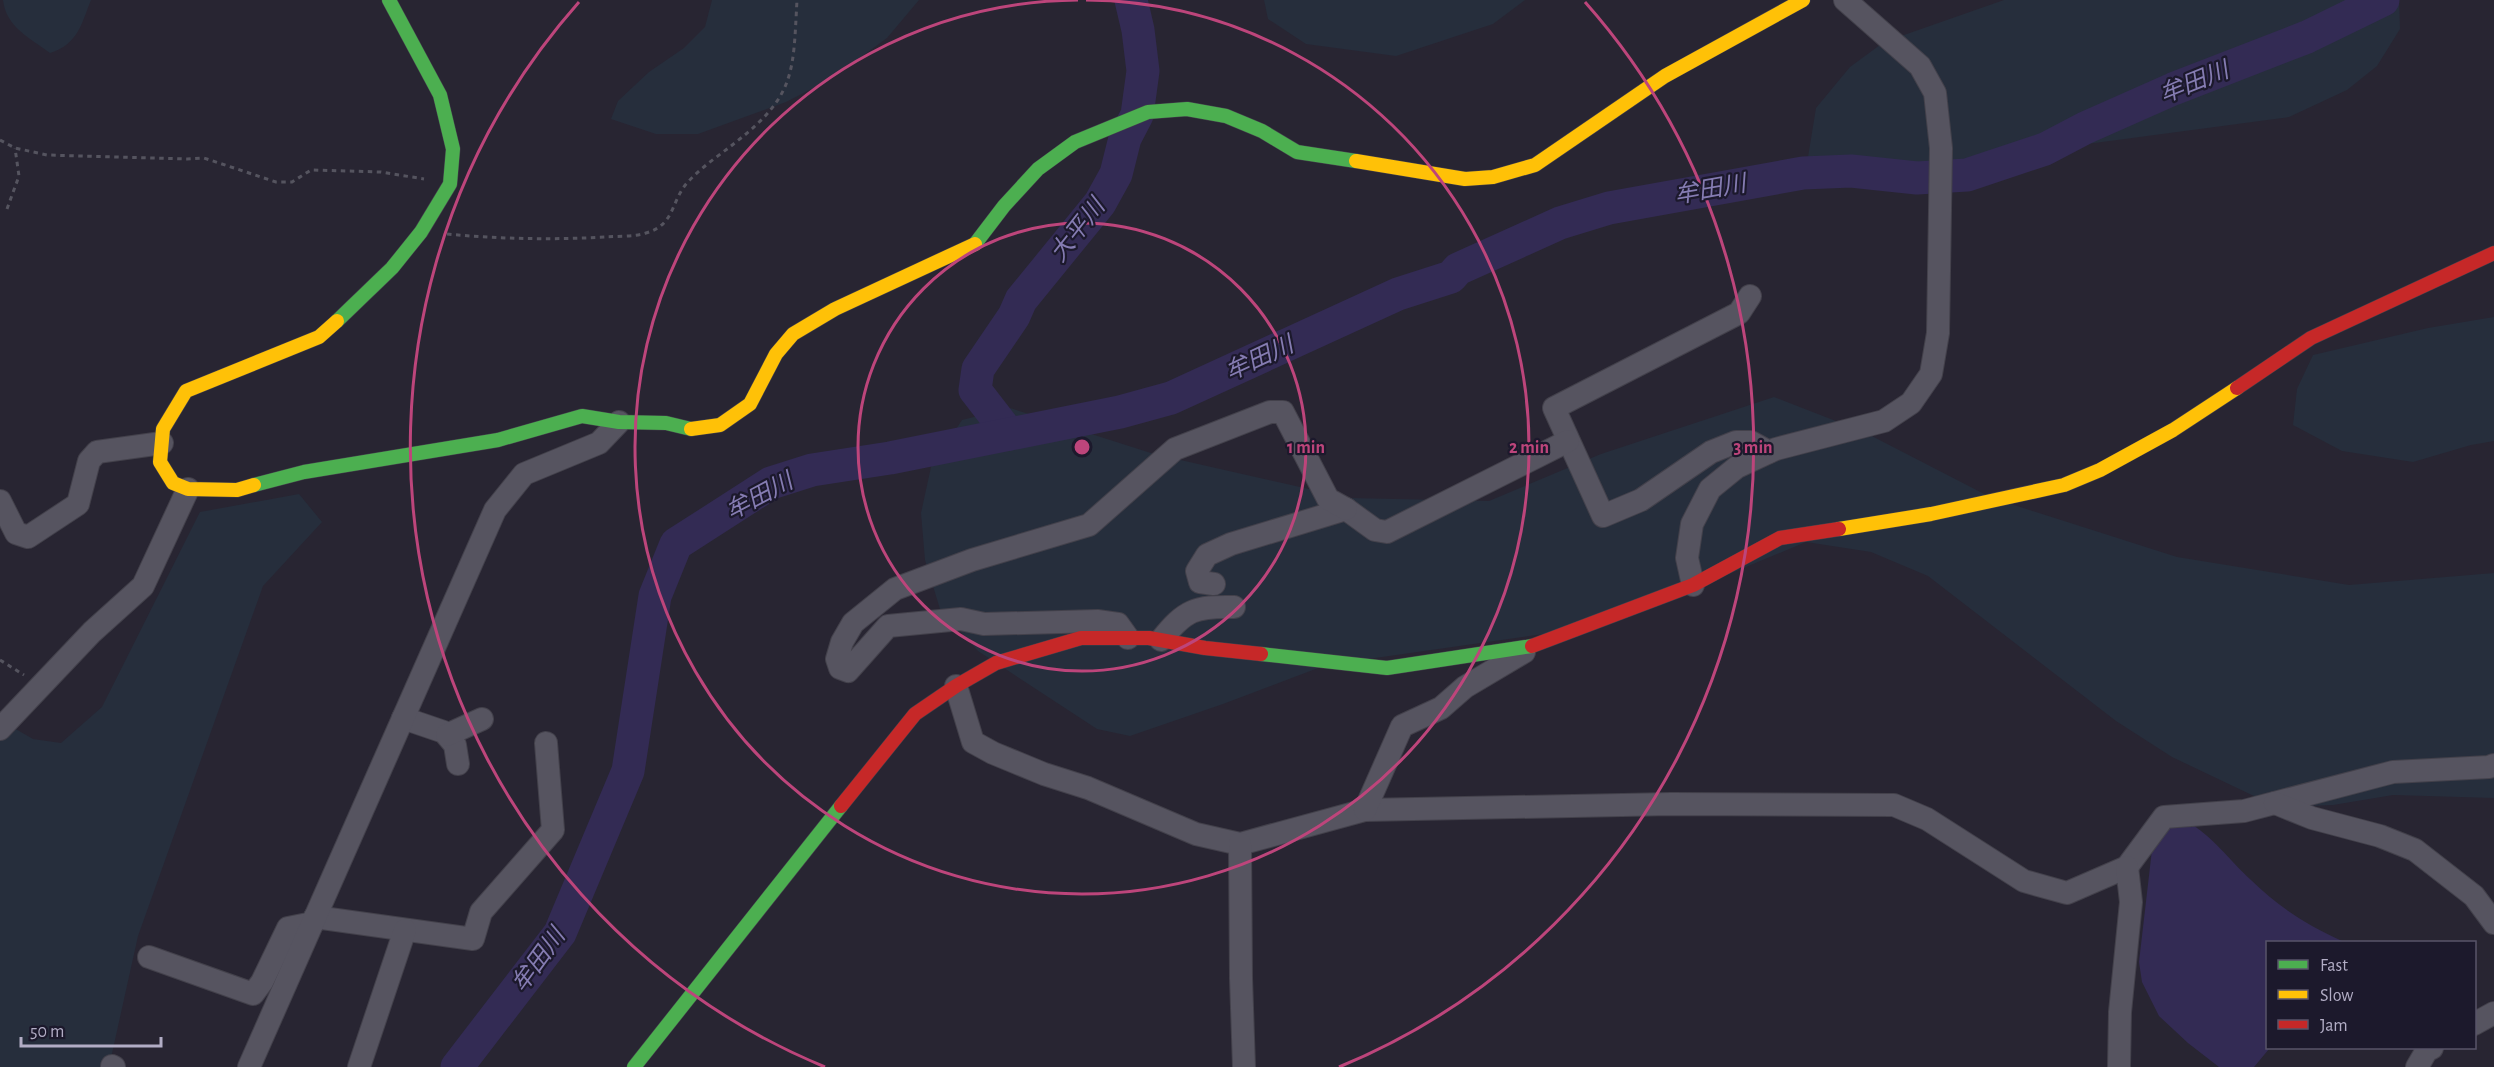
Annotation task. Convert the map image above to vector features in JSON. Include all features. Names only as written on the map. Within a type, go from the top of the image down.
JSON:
[{"type":"street","points":[[389,0],[440,95],[453,149],[450,184],[421,232],[392,268],[356,305],[319,337],[186,391],[163,429],[160,462],[173,483],[188,489],[237,490],[304,472],[498,440],[582,416],[619,422],[666,423],[695,430],[720,424],[750,404],[776,354],[793,334],[835,309],[974,245],[1004,206],[1038,169],[1075,142],[1148,112],[1187,109],[1226,116],[1262,131],[1297,152],[1465,179],[1493,177],[1535,165],[1665,76],[1803,0]]},
{"type":"street","points":[[1693,585],[1687,558],[1692,524],[1710,489],[1737,467],[1769,452],[1884,421],[1911,403],[1931,374],[1938,333],[1941,148],[1935,93],[1920,66],[1845,0]]},
{"type":"street","points":[[1365,810],[1402,726],[1442,708],[1465,687],[1534,646],[1693,585],[1780,538],[1931,514],[2064,485],[2100,470],[2217,402],[2311,338],[2494,253]]},
{"type":"street","points":[[1750,296],[1739,313],[1554,408],[1603,516],[1641,500],[1711,452],[1736,442],[1752,442],[1769,452]]},
{"type":"street","points":[[1128,638],[1119,624],[1097,621],[984,624],[961,619],[888,626],[848,671],[840,668],[837,659],[842,642],[853,623],[896,589],[972,560],[1089,525],[1175,449],[1270,412],[1282,412],[1328,499],[1375,530],[1387,532],[1568,441]]},
{"type":"street","points":[[249,1067],[495,510],[524,474],[599,443],[619,422]]},
{"type":"street","points":[[0,501],[16,533],[28,537],[78,504],[89,461],[97,452],[162,443]]},
{"type":"street","points":[[0,729],[40,685],[117,608],[143,586],[188,489]]},
{"type":"street","points":[[1214,584],[1200,582],[1197,571],[1207,555],[1231,544],[1346,509]]},
{"type":"street","points":[[1161,640],[1178,619],[1196,609],[1234,607]]},
{"type":"street","points":[[634,1067],[915,714],[956,686],[996,663],[1081,638],[1161,640],[1205,648],[1387,668],[1534,646]]},
{"type":"street","points":[[956,686],[973,742],[993,753],[1044,774],[1088,788],[1196,834],[1240,844],[1365,810],[1671,804],[1894,805],[1927,819],[2024,881],[2067,893],[2127,867],[2164,817],[2244,811],[2393,772],[2494,765]]},
{"type":"street","points":[[403,718],[447,735],[455,745],[458,764]]},
{"type":"street","points":[[447,735],[482,718]]},
{"type":"street","points":[[149,957],[253,994],[262,982],[288,928],[314,920],[473,939],[480,912],[553,830],[546,743]]},
{"type":"street","points":[[2275,803],[2312,818],[2380,836],[2415,850],[2474,896],[2494,923]]},
{"type":"street","points":[[1240,844],[1244,1067]]},
{"type":"street","points":[[2119,1067],[2120,1012],[2131,902],[2127,867]]},
{"type":"street","points":[[359,1067],[405,930]]},
{"type":"street","points":[[2476,1023],[2494,1013]]},
{"type":"street","points":[[2417,1067],[2429,1049]]},
{"type":"path","points":[[421,232],[505,240],[645,234],[662,227],[672,213],[686,184],[762,122],[781,98],[789,83],[795,40],[797,0]]},
{"type":"path","points":[[0,140],[15,148],[47,155],[204,158],[276,182],[292,182],[311,170],[381,172],[450,184]]},
{"type":"path","points":[[7,209],[19,176],[15,148]]},
{"type":"path","points":[[0,660],[40,685]]},
{"type":"shaded area","points":[[3,0],[91,0],[73,39],[50,53],[14,25]]},
{"type":"shaded area","points":[[712,0],[919,0],[887,38],[831,79],[786,102],[698,134],[656,134],[611,119],[618,101],[649,72],[684,48],[705,27]]},
{"type":"shaded area","points":[[1264,0],[1525,0],[1493,24],[1396,56],[1306,44],[1268,19]]},
{"type":"shaded area","points":[[2004,0],[2399,0],[2400,29],[2377,66],[2347,90],[2289,117],[2042,150],[1986,165],[1937,184],[1856,177],[1828,170],[1808,157],[1816,108],[1850,67],[1884,42]]},
{"type":"shaded area","points":[[2494,317],[2494,441],[2471,445],[2413,462],[2342,451],[2293,425],[2297,389],[2313,355],[2428,328]]},
{"type":"shaded area","points":[[1774,397],[1864,432],[1992,498],[2177,557],[2349,585],[2494,573],[2494,798],[2393,795],[2333,805],[2277,807],[2172,757],[2116,721],[1928,576],[1871,552],[1806,542],[1607,625],[1326,665],[1130,736],[1097,729],[978,651],[940,609],[925,560],[921,513],[931,467],[962,420],[1010,408],[1154,454],[1349,498],[1489,501],[1601,454]]},
{"type":"shaded area","points":[[299,494],[322,522],[263,586],[138,936],[109,1067],[0,1067],[0,720],[33,739],[61,743],[102,707],[200,512]]},
{"type":"shaded area","points":[[2186,821],[2196,827],[2272,899],[2305,922],[2342,941],[2266,941],[2266,1049],[2269,1049],[2254,1067],[2219,1067],[2159,1016],[2142,982],[2139,962],[2153,841],[2162,826]]},
{"type":"waterway","name":"大平川","points":[[1009,434],[975,390],[978,369],[1014,316],[1021,300],[1100,203],[1116,174],[1125,138],[1137,115],[1143,71],[1138,30],[1131,0]]},
{"type":"waterway","name":"牟田川","points":[[457,1067],[560,933],[628,771],[655,596],[676,544],[771,483],[812,470],[890,458],[1120,412],[1171,398],[1398,294],[1451,277],[1458,269],[1560,223],[1609,208],[1803,173],[1851,171],[1917,178],[1967,175],[2045,149],[2085,128],[2173,89],[2307,37],[2383,0]]},
{"type":"traffic: fast","points":[[337,321],[392,268],[421,232],[450,184],[453,149],[440,95],[389,0]]},
{"type":"traffic: fast","points":[[975,244],[1004,206],[1038,169],[1075,142],[1148,112],[1187,109],[1226,116],[1262,131],[1297,152],[1356,161]]},
{"type":"traffic: fast","points":[[254,485],[304,472],[498,440],[582,416],[619,422],[666,423],[691,429]]},
{"type":"traffic: fast","points":[[1261,654],[1387,668],[1532,646]]},
{"type":"traffic: fast","points":[[634,1067],[841,806]]},
{"type":"traffic: slow","points":[[1356,161],[1465,179],[1493,177],[1535,165],[1665,76],[1803,0]]},
{"type":"traffic: slow","points":[[691,429],[720,425],[750,404],[776,354],[793,334],[835,309],[975,244]]},
{"type":"traffic: slow","points":[[254,485],[237,490],[188,489],[173,483],[160,462],[163,429],[186,391],[319,337],[337,321]]},
{"type":"traffic: slow","points":[[1839,529],[1931,514],[2064,485],[2100,470],[2173,430],[2237,388]]},
{"type":"traffic: jam","points":[[2237,388],[2311,338],[2494,253]]},
{"type":"traffic: jam","points":[[1532,646],[1693,585],[1780,538],[1839,529]]},
{"type":"traffic: jam","points":[[841,806],[915,714],[956,686],[996,663],[1081,638],[1149,638],[1205,648],[1261,654]]}]
